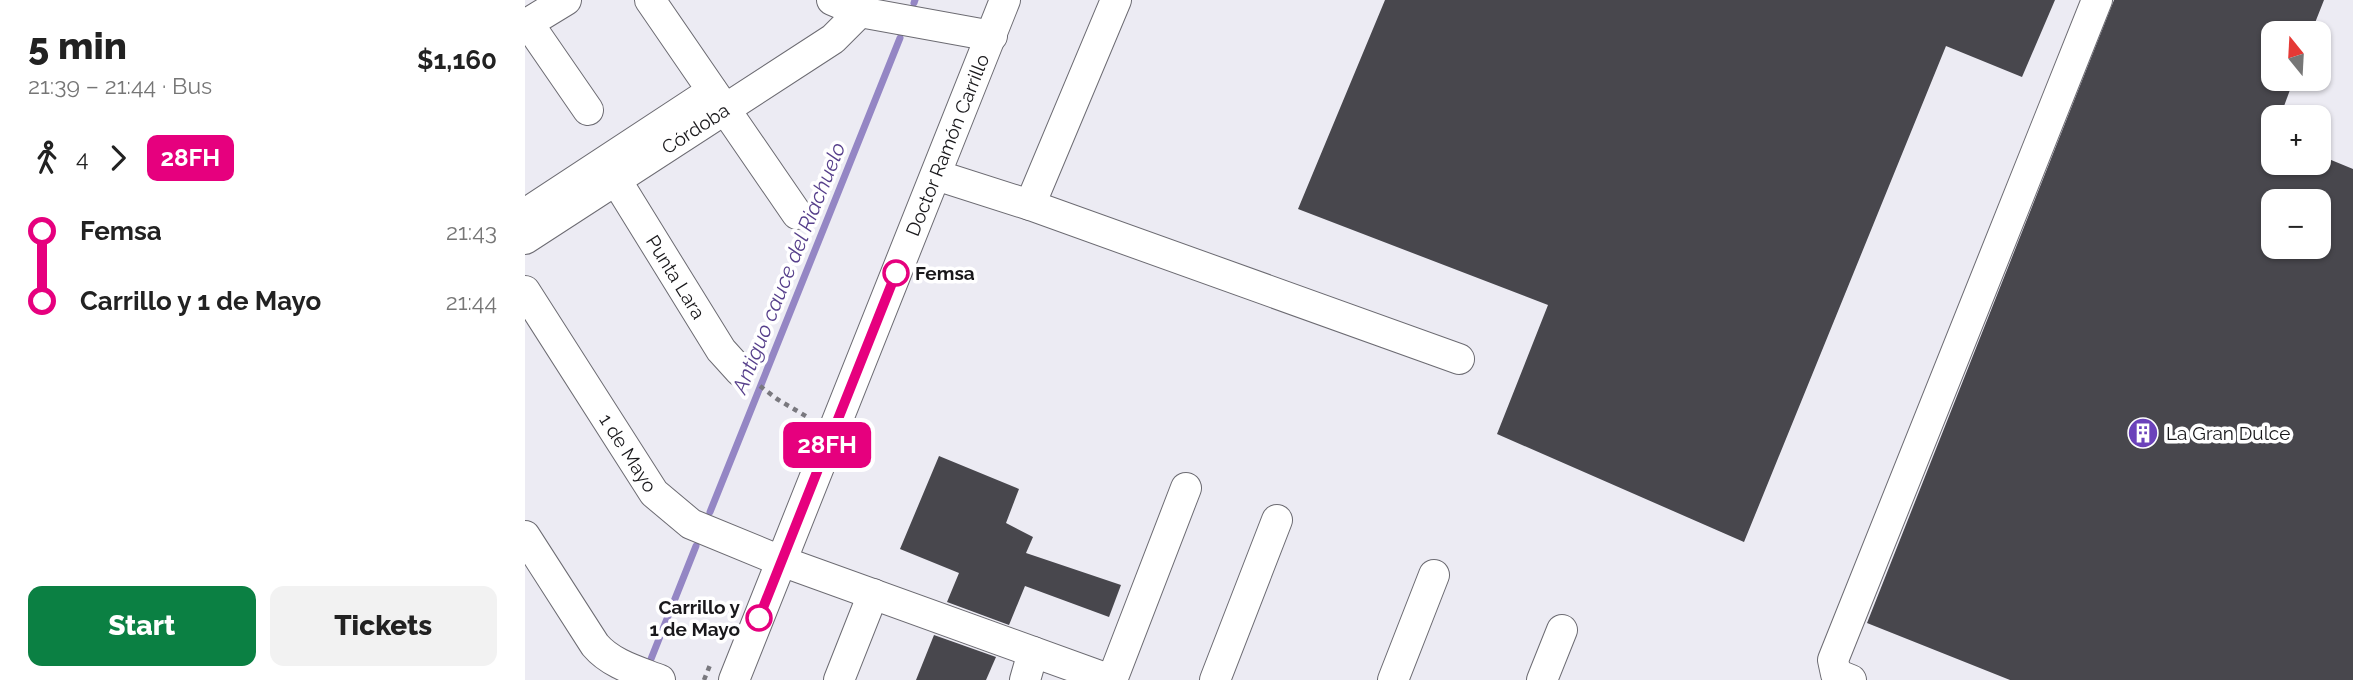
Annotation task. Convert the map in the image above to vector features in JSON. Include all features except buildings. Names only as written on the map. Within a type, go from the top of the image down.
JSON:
[{"type":"street","points":[[566,0],[527,24],[588,110]]},
{"type":"street","points":[[650,0],[797,214]]},
{"type":"street","points":[[832,0],[860,12],[992,36]]},
{"type":"street","name":"Doctor Ramón Carrillo","points":[[734,680],[1005,0]]},
{"type":"street","points":[[1030,205],[1116,0]]},
{"type":"street","points":[[1851,680],[1836,674],[1833,660],[2097,0]]},
{"type":"street","name":"Córdoba","points":[[525,239],[616,180],[718,100],[833,39],[860,12]]},
{"type":"street","points":[[525,214],[718,100]]},
{"type":"street","points":[[936,175],[1030,205],[1459,359]]},
{"type":"street","name":"Punta Lara","points":[[616,180],[721,350],[740,371]]},
{"type":"street","name":"1 de Mayo","points":[[525,291],[654,493],[691,524],[781,561],[1111,680]]},
{"type":"street","points":[[1111,680],[1186,488]]},
{"type":"street","points":[[1215,680],[1277,520]]},
{"type":"street","points":[[525,536],[594,645],[615,662],[660,680]]},
{"type":"street","points":[[1393,680],[1434,575]]},
{"type":"street","points":[[839,680],[873,594]]},
{"type":"street","points":[[1542,680],[1562,630]]},
{"type":"street","points":[[1025,680],[1033,652]]},
{"type":"path","points":[[772,395],[809,418]]},
{"type":"waterway","name":"Antiguo cauce del Riachuelo","points":[[710,512],[900,38]]},
{"type":"waterway","name":"Antiguo cauce del Riachuelo","points":[[651,659],[696,546]]},
{"type":"bus line","name":"28FH","points":[[759,618],[896,273]]},
{"type":"place","name":"Femsa","points":[[896,273]]},
{"type":"place","name":"La Gran Dulce","points":[[2143,433]]},
{"type":"place","name":"Carrillo y 1 de Mayo","points":[[759,618]]}]
